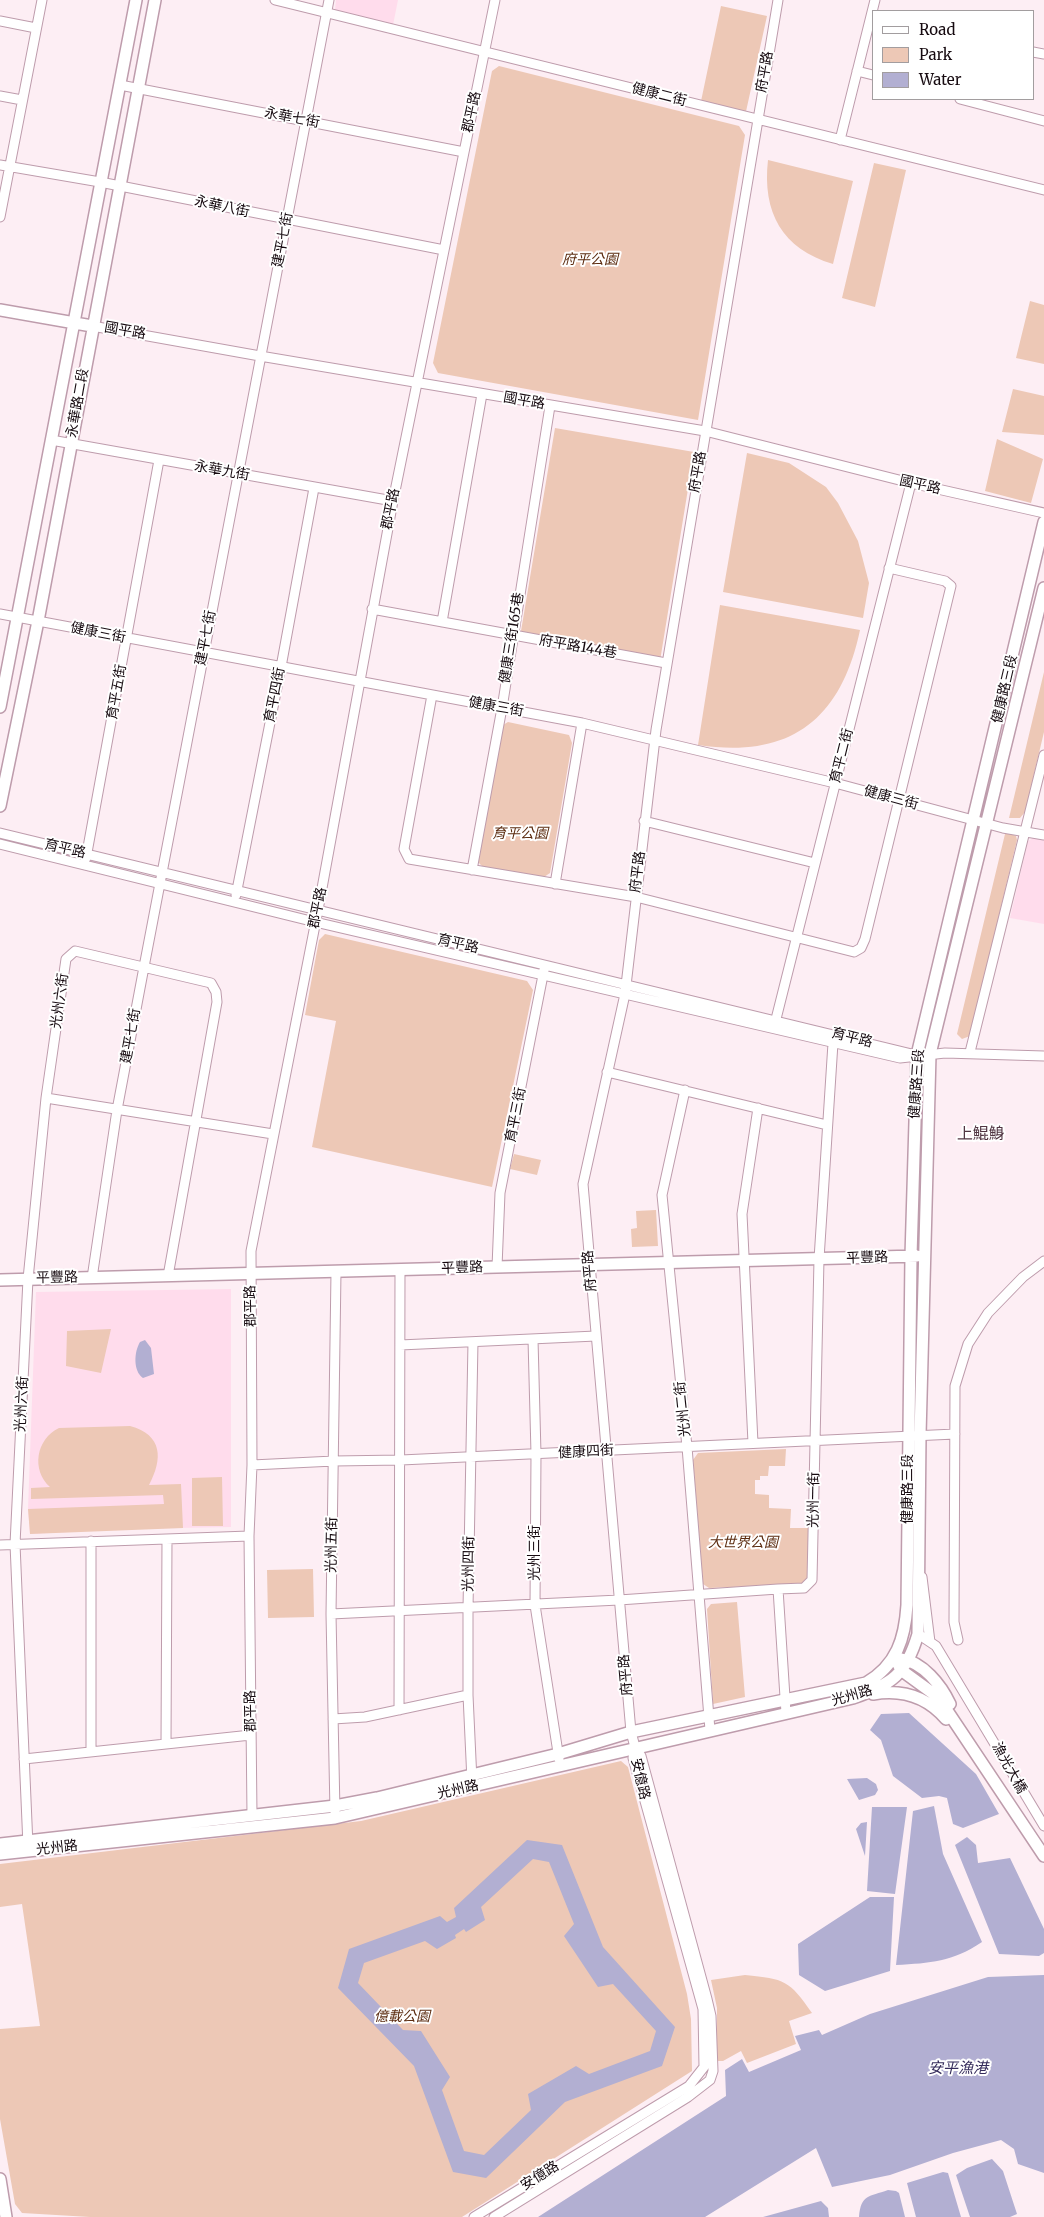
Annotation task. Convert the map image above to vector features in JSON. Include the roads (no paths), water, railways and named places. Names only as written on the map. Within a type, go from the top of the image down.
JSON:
[{"type":"street","points":[[0,217],[5,166],[22,100],[42,0]]},
{"type":"street","name":"永華路二段","points":[[0,708],[136,0]]},
{"type":"street","name":"永華路二段","points":[[0,806],[38,621],[92,326],[155,0]]},
{"type":"street","name":"健康二街","points":[[275,0],[1044,190]]},
{"type":"street","name":"建平七街","points":[[92,1278],[117,1110],[329,0]]},
{"type":"street","name":"郡平路","points":[[253,1820],[249,1536],[252,1465],[251,1252],[318,910],[393,501],[495,0]]},
{"type":"street","name":"府平路","points":[[635,1747],[631,1732],[583,1184],[625,994],[654,740],[778,0]]},
{"type":"street","points":[[840,140],[872,17]]},
{"type":"street","points":[[0,21],[36,28]]},
{"type":"street","points":[[857,71],[872,76]]},
{"type":"street","name":"永華七街","points":[[120,84],[464,152]]},
{"type":"street","points":[[0,96],[22,100]]},
{"type":"street","points":[[964,100],[1044,121]]},
{"type":"street","name":"永華八街","points":[[5,166],[100,182],[444,250]]},
{"type":"street","name":"國平路","points":[[0,310],[550,406],[705,431],[911,483],[1044,513]]},
{"type":"street","points":[[442,622],[482,394]]},
{"type":"street","name":"健康三街165巷","points":[[472,870],[502,708],[512,635],[550,406]]},
{"type":"street","name":"永華九街","points":[[51,440],[393,501]]},
{"type":"street","name":"育平五街","points":[[84,865],[159,460]]},
{"type":"street","name":"育平二街","points":[[774,1024],[911,483]]},
{"type":"street","name":"育平四街","points":[[234,902],[281,667],[314,488]]},
{"type":"street","name":"健康路三段","points":[[894,1658],[906,1630],[907,1605],[908,1436],[916,1055],[974,820],[1044,522]]},
{"type":"street","points":[[432,696],[404,849],[409,859],[636,897],[854,952],[861,948],[900,800],[951,586],[945,581],[889,568]]},
{"type":"street","name":"健康路三段","points":[[901,1670],[909,1660],[918,1634],[920,1435],[930,1054],[1044,588]]},
{"type":"street","name":"府平路144巷","points":[[372,609],[666,663]]},
{"type":"street","name":"健康三街","points":[[0,614],[203,654],[582,723],[835,783],[974,820],[1044,835]]},
{"type":"street","points":[[555,884],[582,723]]},
{"type":"street","points":[[970,1052],[1044,755]]},
{"type":"street","points":[[644,820],[815,863]]},
{"type":"street","name":"育平路","points":[[0,833],[626,984],[774,1024],[833,1043],[900,1058],[916,1055],[970,1052],[1044,1056]]},
{"type":"street","name":"育平路","points":[[0,844],[543,976],[916,1055]]},
{"type":"street","name":"光州六街","points":[[28,1846],[15,1544],[28,1279],[46,1098],[66,959],[75,952],[144,967]]},
{"type":"street","name":"育平三街","points":[[498,1267],[500,1193],[545,964]]},
{"type":"street","points":[[144,967],[211,983],[216,992],[217,1002],[168,1276]]},
{"type":"street","name":"光州一街","points":[[331,1614],[535,1605],[804,1588],[812,1580],[819,1259],[833,1043]]},
{"type":"street","points":[[607,1072],[827,1125]]},
{"type":"street","name":"光州二街","points":[[685,1090],[662,1194],[687,1446],[710,1730]]},
{"type":"street","points":[[46,1098],[273,1134]]},
{"type":"street","points":[[753,1443],[742,1214],[758,1108]]},
{"type":"street","name":"平豐路","points":[[0,1280],[924,1256]]},
{"type":"street","points":[[958,1640],[954,1622],[955,1386],[968,1344],[988,1313],[1022,1278],[1044,1261]]},
{"type":"street","points":[[399,1710],[400,1270]]},
{"type":"street","name":"光州五街","points":[[335,1818],[331,1614],[336,1272]]},
{"type":"street","points":[[400,1345],[596,1336]]},
{"type":"street","name":"光州三街","points":[[533,1339],[536,1454],[535,1605],[560,1766]]},
{"type":"street","name":"光州四街","points":[[472,1780],[468,1695],[468,1608],[474,1342]]},
{"type":"street","name":"健康四街","points":[[252,1465],[471,1457],[955,1434]]},
{"type":"street","points":[[0,1545],[249,1536]]},
{"type":"street","points":[[166,1744],[167,1539]]},
{"type":"street","points":[[91,1541],[91,1752]]},
{"type":"street","points":[[919,1556],[930,1642]]},
{"type":"street","points":[[778,1589],[786,1713]]},
{"type":"street","points":[[918,1634],[930,1642]]},
{"type":"street","name":"漁光大橋","points":[[930,1642],[936,1646],[1044,1826]]},
{"type":"street","points":[[894,1658],[909,1660],[925,1671],[943,1689],[974,1750]]},
{"type":"street","points":[[894,1658],[901,1670],[938,1697],[1044,1856]]},
{"type":"street","name":"光州路","points":[[253,1820],[335,1818],[472,1780],[631,1732],[708,1714],[866,1682],[879,1675],[894,1658]]},
{"type":"street","name":"光州路","points":[[0,1854],[28,1846],[253,1820],[560,1766],[635,1747],[853,1698],[889,1684],[901,1670]]},
{"type":"street","points":[[853,1698],[876,1693],[899,1693],[919,1697],[935,1707],[974,1750]]},
{"type":"street","points":[[333,1719],[365,1717],[468,1695]]},
{"type":"street","points":[[24,1759],[251,1735]]},
{"type":"street","name":"安億路","points":[[474,2217],[689,2086],[704,2067],[703,2009],[633,1758],[635,1747]]},
{"type":"street","name":"安億路","points":[[494,2217],[688,2098],[710,2080],[713,2071],[711,2025],[707,1998],[642,1756],[635,1747]]},
{"type":"street","name":"光州路","points":[[0,1844],[28,1846]]},
{"type":"street","points":[[0,2179],[6,2217]]},
{"type":"water","points":[[145,1340],[151,1348],[154,1374],[143,1378],[137,1371],[136,1356],[140,1342]]},
{"type":"water","points":[[909,1713],[976,1774],[999,1814],[963,1828],[953,1824],[947,1798],[939,1796],[922,1798],[893,1776],[881,1740],[870,1730],[881,1714]]},
{"type":"water","points":[[867,1778],[876,1784],[878,1790],[875,1795],[859,1800],[847,1779]]},
{"type":"water","points":[[934,1806],[943,1854],[982,1942],[951,1958],[896,1965],[913,1811]]},
{"type":"water","points":[[872,1807],[907,1807],[895,1894],[867,1891]]},
{"type":"water","points":[[867,1822],[865,1856],[856,1829],[861,1823]]},
{"type":"water","points":[[967,1837],[976,1845],[978,1863],[1010,1858],[1044,1929],[1044,1953],[1039,1956],[999,1954],[955,1845]]},
{"type":"water","points":[[527,1840],[562,1845],[603,1947],[675,2027],[662,2066],[565,2102],[486,2178],[453,2172],[414,2066],[338,1988],[349,1949],[440,1916],[447,1922],[456,1917],[454,1908]],"holes":[[[533,1859],[549,1862],[574,1924],[564,1936],[598,1987],[613,1984],[656,2031],[650,2051],[589,2074],[576,2066],[528,2094],[531,2110],[484,2155],[464,2151],[442,2090],[450,2077],[421,2031],[403,2030],[358,1983],[364,1963],[425,1941],[437,1949],[456,1938],[455,1935],[464,1929],[466,1932],[485,1920],[481,1907]]]},
{"type":"water","points":[[870,1897],[894,1897],[890,1971],[825,1991],[799,1975],[798,1944]]},
{"type":"water","name":"安平漁港","points":[[1044,1975],[1044,2173],[1018,2164],[1014,2149],[1001,2140],[953,2153],[890,2175],[832,2187],[816,2148],[705,2217],[538,2217],[726,2096],[725,2070],[742,2059],[749,2072],[801,2050],[795,2036],[819,2030],[822,2035],[870,2014],[988,1977]]},
{"type":"water","points":[[992,2159],[1003,2171],[1017,2214],[1010,2217],[970,2217],[956,2175],[967,2168]]},
{"type":"water","points":[[943,2172],[948,2173],[961,2217],[916,2217],[907,2183]]},
{"type":"water","points":[[888,2190],[899,2193],[905,2217],[859,2217],[864,2200]]},
{"type":"water","points":[[821,2201],[828,2208],[829,2217],[763,2217]]},
{"type":"district","name":"上鯤鯓","points":[[981,1134]]},
{"type":"park label","name":"府平公園","points":[[590,260]]},
{"type":"park label","name":"育平公園","points":[[520,834]]},
{"type":"park label","name":"大世界公園","points":[[743,1543]]},
{"type":"park label","name":"億載公園","points":[[402,2017]]}]
